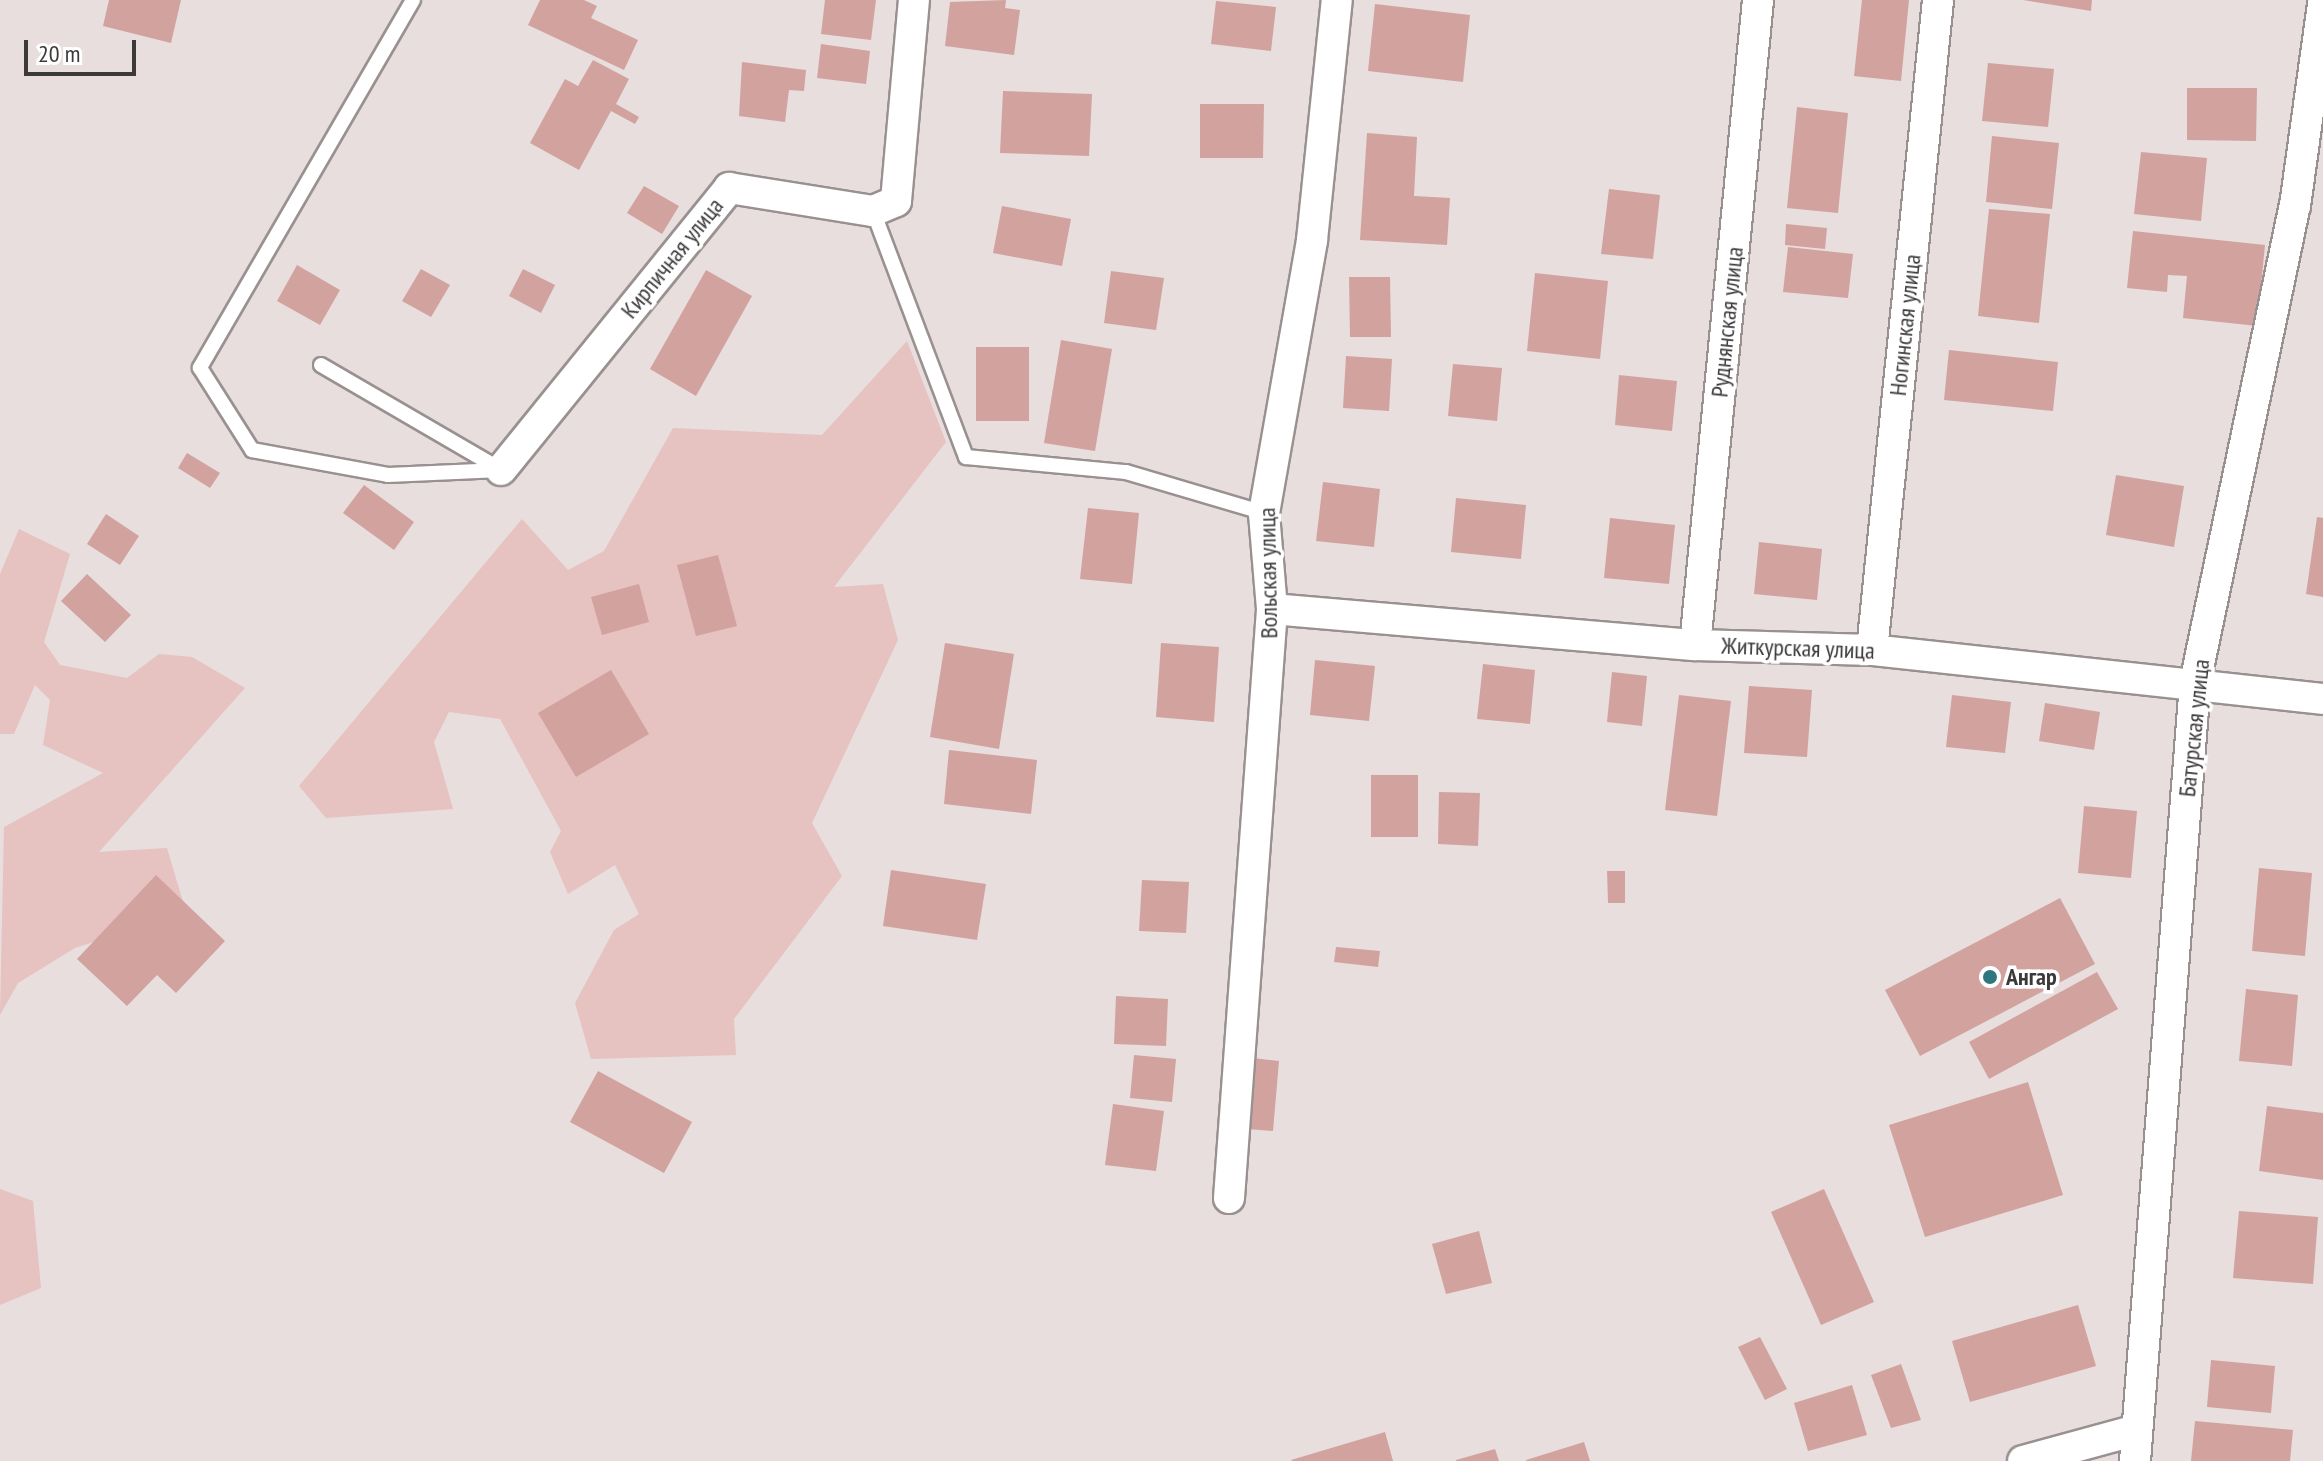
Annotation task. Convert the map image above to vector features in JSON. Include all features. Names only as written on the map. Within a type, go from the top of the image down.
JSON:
[{"type":"street","points":[[873,211],[896,201],[914,0]]},
{"type":"street","name":"Вольская улица","points":[[1229,1198],[1272,609],[1264,513],[1312,240],[1337,0]]},
{"type":"street","name":"Руднянская улица","points":[[1695,645],[1758,0]]},
{"type":"street","name":"Ногинская улица","points":[[1872,650],[1938,0]]},
{"type":"street","name":"Батурская улица","points":[[2135,1461],[2195,683],[2295,206],[2323,4]]},
{"type":"street","name":"Кирпичная улица","points":[[501,470],[729,188],[873,211]]},
{"type":"street","name":"Житкурская улица","points":[[1272,609],[1695,645],[1872,650],[2323,699]]},
{"type":"street","points":[[2023,1461],[2136,1430]]},
{"type":"lane","points":[[413,0],[200,368],[252,450],[388,475],[501,470]]},
{"type":"lane","points":[[873,211],[966,457],[1126,472],[1264,513]]},
{"type":"lane","points":[[321,365],[501,470]]},
{"type":"shaded area","points":[[907,341],[946,442],[834,587],[883,584],[898,640],[812,823],[842,876],[734,1019],[736,1055],[591,1059],[575,1003],[614,930],[639,914],[615,865],[568,894],[550,852],[561,831],[500,719],[449,712],[434,742],[453,809],[326,818],[299,786],[522,519],[568,570],[604,551],[673,428],[822,435]]},
{"type":"shaded area","points":[[19,529],[70,554],[44,642],[60,665],[127,678],[159,654],[192,657],[245,688],[99,852],[167,848],[186,912],[75,948],[18,983],[0,1015],[4,827],[103,773],[43,745],[50,700],[35,685],[14,734],[0,734],[0,574]]},
{"type":"shaded area","points":[[0,1189],[33,1201],[41,1288],[0,1305]]},
{"type":"building","points":[[109,0],[181,0],[171,43],[103,26]]},
{"type":"building","points":[[540,0],[584,0],[597,6],[591,18],[638,40],[624,70],[528,25]]},
{"type":"building","points":[[825,0],[876,0],[871,40],[821,34]]},
{"type":"building","points":[[1006,0],[1005,8],[1020,10],[1014,55],[945,46],[950,2]]},
{"type":"building","points":[[1862,0],[1909,0],[1901,81],[1854,76]]},
{"type":"building","points":[[2023,0],[2092,0],[2091,11]]},
{"type":"building","points":[[1216,1],[1276,7],[1271,51],[1211,44]]},
{"type":"building","points":[[1375,4],[1470,15],[1463,82],[1368,71]]},
{"type":"building","points":[[821,44],[870,51],[866,84],[817,78]]},
{"type":"building","points":[[593,60],[629,79],[616,104],[639,117],[635,124],[611,111],[579,170],[530,143],[565,79],[578,86]]},
{"type":"building","points":[[742,62],[806,70],[804,91],[789,90],[785,122],[739,116]]},
{"type":"building","points":[[1988,63],[2054,69],[2048,127],[1982,121]]},
{"type":"building","points":[[2187,88],[2257,88],[2256,141],[2187,140]]},
{"type":"building","points":[[1003,91],[1092,94],[1089,156],[1000,153]]},
{"type":"building","points":[[1200,104],[1264,104],[1263,158],[1200,158]]},
{"type":"building","points":[[1797,107],[1848,113],[1838,213],[1787,208]]},
{"type":"building","points":[[1367,133],[1417,137],[1414,196],[1450,198],[1447,245],[1360,240]]},
{"type":"building","points":[[1992,136],[2059,143],[2052,209],[1986,202]]},
{"type":"building","points":[[2141,152],[2207,158],[2201,221],[2134,214]]},
{"type":"building","points":[[644,186],[679,206],[662,234],[627,213]]},
{"type":"building","points":[[1609,189],[1660,195],[1653,259],[1601,254]]},
{"type":"building","points":[[1002,206],[1071,219],[1062,266],[993,253]]},
{"type":"building","points":[[1989,209],[2050,214],[2039,323],[1978,316]]},
{"type":"building","points":[[1786,224],[1827,228],[1825,249],[1785,245]]},
{"type":"building","points":[[2133,231],[2265,245],[2257,326],[2183,318],[2187,276],[2168,275],[2167,292],[2127,288]]},
{"type":"building","points":[[1788,247],[1853,254],[1848,298],[1783,292]]},
{"type":"building","points":[[297,265],[340,290],[320,325],[277,301]]},
{"type":"building","points":[[421,269],[450,285],[431,317],[402,301]]},
{"type":"building","points":[[523,269],[555,285],[541,313],[509,296]]},
{"type":"building","points":[[706,270],[752,296],[696,396],[650,369]]},
{"type":"building","points":[[1111,271],[1164,278],[1156,330],[1104,323]]},
{"type":"building","points":[[1535,273],[1608,281],[1600,359],[1527,351]]},
{"type":"building","points":[[1349,277],[1390,277],[1391,337],[1350,337]]},
{"type":"building","points":[[1061,340],[1112,349],[1095,451],[1044,443]]},
{"type":"building","points":[[976,347],[1029,347],[1029,421],[976,421]]},
{"type":"building","points":[[1949,350],[2058,362],[2053,411],[1944,400]]},
{"type":"building","points":[[1346,356],[1392,359],[1389,411],[1343,408]]},
{"type":"building","points":[[1453,364],[1502,368],[1497,421],[1448,416]]},
{"type":"building","points":[[1619,375],[1677,381],[1672,431],[1615,425]]},
{"type":"building","points":[[187,453],[220,473],[210,488],[178,468]]},
{"type":"building","points":[[2116,475],[2184,486],[2174,547],[2106,535]]},
{"type":"building","points":[[1323,482],[1380,489],[1374,547],[1316,541]]},
{"type":"building","points":[[364,485],[414,522],[394,550],[343,513]]},
{"type":"building","points":[[1456,498],[1526,505],[1521,559],[1451,552]]},
{"type":"building","points":[[1088,508],[1139,513],[1132,584],[1080,579]]},
{"type":"building","points":[[106,514],[139,536],[120,565],[87,544]]},
{"type":"building","points":[[2317,517],[2323,518],[2323,597],[2306,594]]},
{"type":"building","points":[[1610,518],[1675,525],[1669,584],[1604,578]]},
{"type":"building","points":[[1759,542],[1822,549],[1817,600],[1754,594]]},
{"type":"building","points":[[718,555],[737,626],[696,636],[677,565]]},
{"type":"building","points":[[87,574],[131,615],[105,642],[61,601]]},
{"type":"building","points":[[639,584],[649,622],[602,635],[591,597]]},
{"type":"building","points":[[945,643],[1014,654],[999,749],[930,737]]},
{"type":"building","points":[[1161,643],[1219,647],[1214,722],[1156,717]]},
{"type":"building","points":[[1315,660],[1375,666],[1369,721],[1310,715]]},
{"type":"building","points":[[1483,664],[1535,670],[1530,724],[1477,719]]},
{"type":"building","points":[[611,670],[649,734],[576,777],[538,713]]},
{"type":"building","points":[[1612,672],[1647,676],[1642,726],[1607,722]]},
{"type":"building","points":[[1749,686],[1812,690],[1807,757],[1744,753]]},
{"type":"building","points":[[1679,695],[1731,701],[1717,816],[1665,810]]},
{"type":"building","points":[[1952,695],[2011,702],[2005,753],[1946,747]]},
{"type":"building","points":[[2045,703],[2100,712],[2094,750],[2039,741]]},
{"type":"building","points":[[949,750],[1037,760],[1031,814],[944,804]]},
{"type":"building","points":[[1371,775],[1418,775],[1418,837],[1371,837]]},
{"type":"building","points":[[1439,792],[1480,793],[1478,846],[1438,844]]},
{"type":"building","points":[[2084,806],[2137,811],[2131,878],[2078,873]]},
{"type":"building","points":[[2259,868],[2312,873],[2305,956],[2252,951]]},
{"type":"building","points":[[891,870],[986,884],[977,940],[883,926]]},
{"type":"building","points":[[1607,871],[1625,871],[1625,903],[1608,903]]},
{"type":"building","points":[[156,875],[225,941],[176,993],[157,975],[127,1006],[77,959]]},
{"type":"building","points":[[1142,880],[1189,882],[1186,933],[1139,931]]},
{"type":"building","name":"Ангар","points":[[2060,898],[2095,964],[1920,1056],[1885,990]]},
{"type":"building","points":[[1336,947],[1380,951],[1378,967],[1334,962]]},
{"type":"building","points":[[2097,972],[2118,1009],[1989,1079],[1969,1042]]},
{"type":"building","points":[[2246,989],[2298,995],[2292,1066],[2239,1061]]},
{"type":"building","points":[[1116,996],[1168,999],[1166,1046],[1114,1044]]},
{"type":"building","points":[[1134,1055],[1176,1059],[1172,1102],[1130,1098]]},
{"type":"building","points":[[1253,1058],[1279,1061],[1273,1131],[1247,1129]]},
{"type":"building","points":[[598,1071],[692,1122],[664,1173],[570,1122]]},
{"type":"building","points":[[2028,1082],[2063,1195],[1925,1237],[1889,1125]]},
{"type":"building","points":[[1113,1104],[1164,1111],[1156,1171],[1105,1165]]},
{"type":"building","points":[[2267,1106],[2323,1113],[2323,1180],[2259,1171]]},
{"type":"building","points":[[1824,1189],[1874,1302],[1821,1325],[1771,1212]]},
{"type":"building","points":[[2239,1211],[2318,1217],[2313,1284],[2233,1278]]},
{"type":"building","points":[[1479,1231],[1492,1283],[1446,1294],[1432,1244]]},
{"type":"building","points":[[2078,1305],[2096,1366],[1970,1402],[1952,1341]]},
{"type":"building","points":[[1760,1337],[1787,1389],[1765,1400],[1738,1347]]},
{"type":"building","points":[[2211,1360],[2275,1366],[2271,1413],[2207,1407]]},
{"type":"building","points":[[1901,1364],[1921,1420],[1891,1428],[1871,1375]]},
{"type":"building","points":[[1852,1385],[1867,1435],[1808,1451],[1794,1403]]},
{"type":"building","points":[[2195,1421],[2293,1430],[2290,1461],[2191,1461]]},
{"type":"building","points":[[1385,1432],[1393,1461],[1291,1460]]},
{"type":"building","points":[[1584,1442],[1590,1461],[1526,1461],[1526,1460]]},
{"type":"building","points":[[1495,1449],[1499,1461],[1456,1461],[1456,1460]]},
{"type":"place","name":"Ангар","points":[[1990,977]]}]
